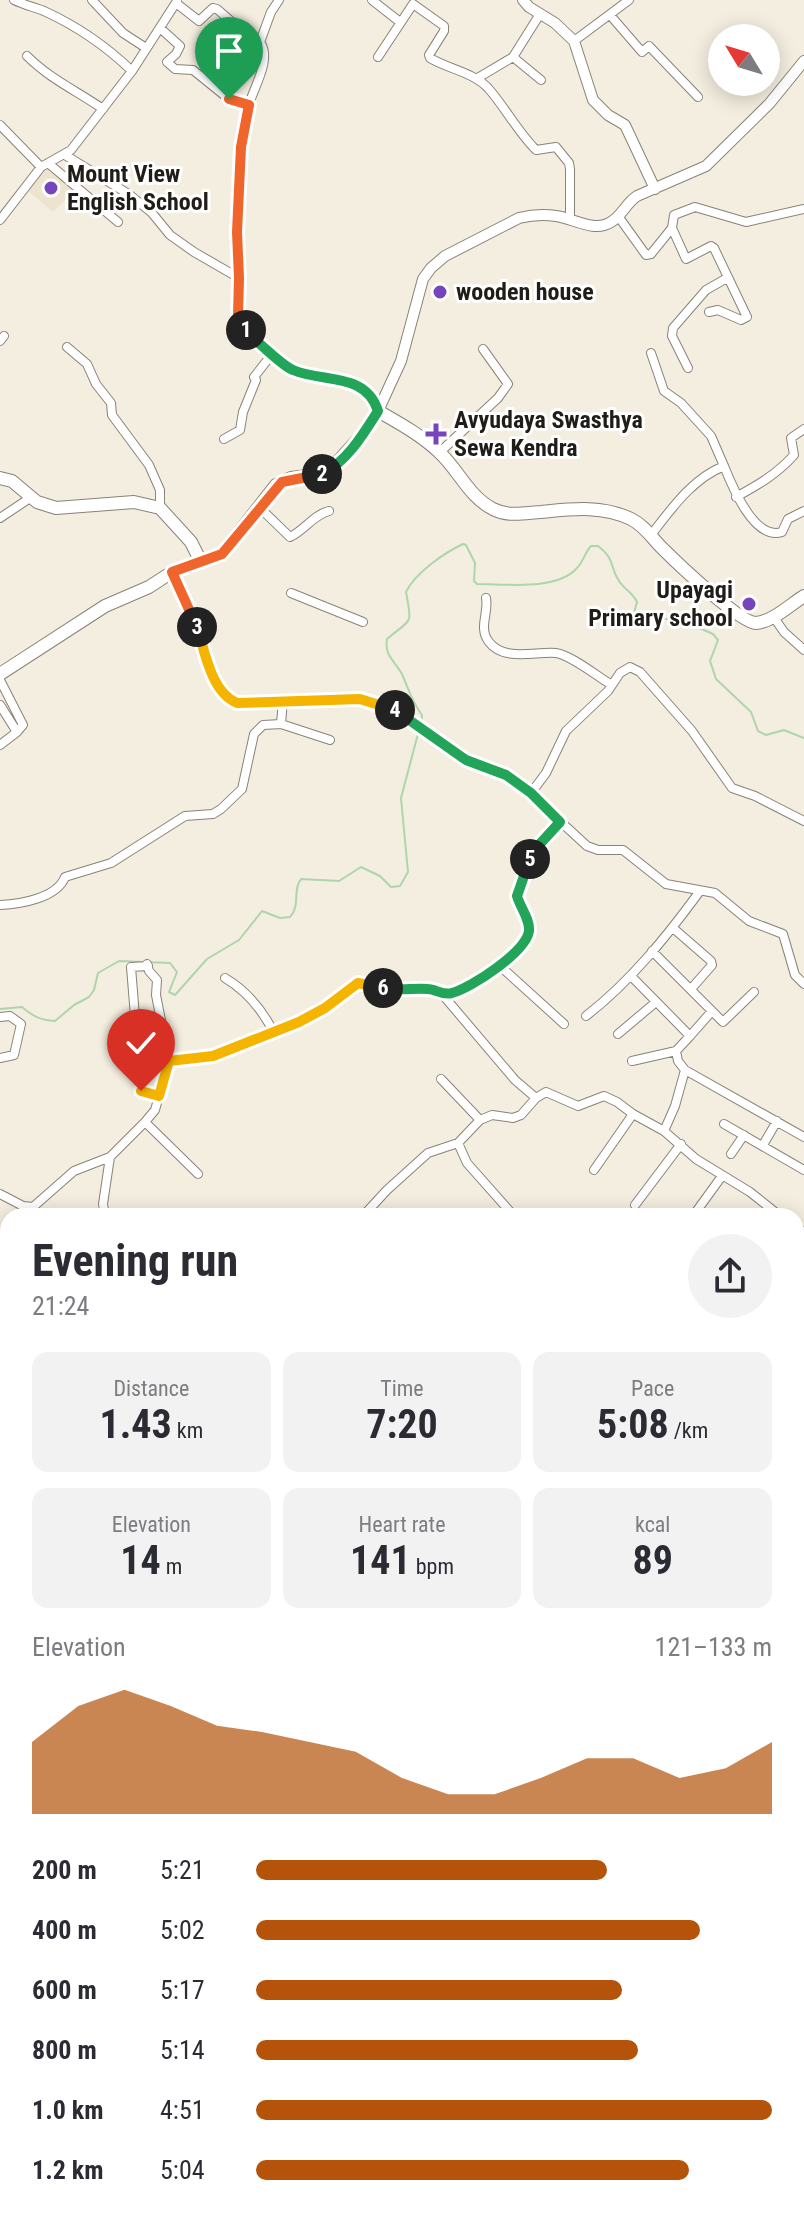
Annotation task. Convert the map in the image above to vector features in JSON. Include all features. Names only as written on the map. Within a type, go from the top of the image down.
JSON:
[{"type":"main road","points":[[0,677],[91,613],[149,587],[172,572],[222,554],[282,482],[316,475],[332,468],[364,433],[378,411],[412,430],[440,452],[454,472],[482,502],[493,509],[517,514],[574,508],[602,509],[632,519],[735,614],[753,623],[773,616],[804,596]]},
{"type":"main road","points":[[0,478],[12,481],[30,498],[56,508],[134,502],[160,508],[191,542],[201,562]]},
{"type":"street","points":[[14,0],[80,30],[132,71]]},
{"type":"street","points":[[92,0],[123,33],[146,48]]},
{"type":"street","points":[[260,42],[279,0]]},
{"type":"street","points":[[372,0],[400,22]]},
{"type":"street","points":[[523,0],[574,41],[593,100],[608,115],[625,125],[655,189]]},
{"type":"street","points":[[574,41],[629,0]]},
{"type":"street","points":[[0,220],[44,165],[65,155],[103,109],[132,71],[177,1],[199,21],[213,8],[217,9],[257,44],[260,42]]},
{"type":"street","points":[[378,57],[413,4],[444,26],[430,58],[476,79],[488,88],[513,126],[536,150],[556,147],[569,163],[570,220]]},
{"type":"street","points":[[476,79],[513,57],[540,14]]},
{"type":"street","points":[[610,15],[642,52],[649,46],[698,97]]},
{"type":"street","points":[[160,28],[180,46],[167,62],[175,69],[193,70],[229,99],[249,105]]},
{"type":"street","points":[[260,42],[266,51],[265,65],[257,77],[241,147],[237,221],[237,301],[241,323],[255,339],[293,370],[341,378],[357,385],[375,399],[378,411]]},
{"type":"street","points":[[27,56],[61,85],[73,88],[103,109]]},
{"type":"street","points":[[513,57],[541,80]]},
{"type":"street","points":[[378,411],[401,361],[423,279],[436,262],[519,218],[533,214],[559,216],[602,226],[618,216],[628,202],[706,166],[769,104],[804,61]]},
{"type":"street","points":[[0,125],[44,165],[118,222]]},
{"type":"street","points":[[65,155],[130,195],[152,213],[170,235],[239,278]]},
{"type":"street","points":[[618,216],[646,255],[651,254],[672,228],[674,215],[695,207],[746,222],[804,209]]},
{"type":"street","points":[[672,228],[686,259],[711,246],[714,248],[746,319],[741,320],[718,310],[709,312]]},
{"type":"street","points":[[688,368],[672,336],[673,328],[706,290],[727,278]]},
{"type":"street","points":[[67,347],[87,364],[96,384],[111,403],[112,415],[149,465],[160,490],[160,508]]},
{"type":"street","points":[[440,452],[498,398],[508,384],[483,349]]},
{"type":"street","points":[[224,439],[240,430],[243,412],[256,380],[254,377],[273,353]]},
{"type":"street","points":[[651,353],[664,391],[681,403],[711,436],[736,497],[750,517],[775,534],[782,532],[788,519],[804,511]]},
{"type":"street","points":[[736,497],[774,475],[794,455],[791,438],[804,429]]},
{"type":"street","points":[[651,535],[689,489],[712,471],[724,466]]},
{"type":"street","points":[[0,518],[30,498]]},
{"type":"street","points":[[260,508],[290,537],[317,516],[329,511]]},
{"type":"street","points":[[172,572],[222,694],[237,703],[360,699],[389,706],[466,760],[495,769],[531,793],[593,849],[623,850],[666,884],[715,893],[749,921],[783,934],[795,975],[804,984]]},
{"type":"street","points":[[291,593],[363,622]]},
{"type":"street","points":[[486,598],[487,610],[483,623],[488,640],[495,647],[524,655],[557,653],[612,685]]},
{"type":"street","points":[[773,616],[784,632],[804,650]]},
{"type":"street","points":[[531,793],[546,773],[566,731],[626,667],[633,667],[692,731],[732,788],[768,801],[804,821]]},
{"type":"street","points":[[0,677],[23,725],[0,745]]},
{"type":"street","points":[[281,724],[283,700]]},
{"type":"street","points":[[0,705],[17,732]]},
{"type":"street","points":[[0,905],[39,898],[61,886],[65,877],[111,863],[185,816],[213,814],[221,809],[242,789],[254,734],[263,725],[281,724],[330,740]]},
{"type":"street","points":[[442,994],[452,993],[500,966],[529,935],[528,921],[517,896],[518,889],[538,846],[560,822]]},
{"type":"street","points":[[586,1016],[631,976],[700,891]]},
{"type":"street","points":[[673,928],[711,961],[712,965],[691,989]]},
{"type":"street","points":[[652,951],[720,1020],[726,1021],[754,992]]},
{"type":"street","points":[[0,1194],[23,1206],[33,1207],[74,1171],[110,1157],[155,1110],[159,1096],[169,1061],[156,995],[157,980],[147,965],[131,967],[141,1091],[159,1096]]},
{"type":"street","points":[[500,966],[564,1024]]},
{"type":"street","points":[[631,976],[690,1036]]},
{"type":"street","points":[[225,978],[245,991],[259,1006],[273,1031]]},
{"type":"street","points":[[169,1061],[213,1056],[315,1014],[358,983],[393,990],[434,989],[442,994],[515,1080],[536,1098]]},
{"type":"street","points":[[618,1034],[656,1002]]},
{"type":"street","points":[[632,1061],[676,1051],[712,1011]]},
{"type":"street","points":[[0,1017],[10,1016],[21,1024],[14,1055],[0,1058]]},
{"type":"street","points":[[676,1051],[678,1061],[685,1070],[804,1137]]},
{"type":"street","points":[[664,1131],[685,1070]]},
{"type":"street","points":[[441,1079],[480,1120]]},
{"type":"street","points":[[370,1208],[428,1153],[458,1143],[480,1120],[497,1114],[513,1118],[521,1115],[536,1098],[549,1093],[578,1106],[604,1096],[617,1102],[664,1131],[696,1159],[770,1208]]},
{"type":"street","points":[[594,1170],[633,1114]]},
{"type":"street","points":[[763,1145],[777,1121]]},
{"type":"street","points":[[145,1122],[198,1174]]},
{"type":"street","points":[[724,1124],[804,1170]]},
{"type":"street","points":[[731,1154],[744,1135]]},
{"type":"street","points":[[458,1143],[467,1163],[507,1208]]},
{"type":"street","points":[[635,1205],[681,1144]]},
{"type":"street","points":[[104,1208],[110,1157]]},
{"type":"street","points":[[699,1208],[722,1176]]},
{"type":"shaded area","name":"Mount View English School","points":[[46,167],[74,187],[53,212],[27,190]]},
{"type":"waterway","points":[[421,724],[422,715],[386,645],[387,639],[408,620],[406,592],[416,578],[439,558],[463,544],[475,563],[474,581],[477,584],[544,583],[568,575],[579,565],[591,546],[598,546],[610,559],[619,581],[637,602],[634,613],[639,619],[679,619],[713,634],[718,640],[710,661],[716,679],[751,712],[758,731],[766,735],[784,730],[804,738]]},
{"type":"waterway","points":[[0,1009],[22,1007],[37,1017],[55,1021],[89,997],[98,973],[119,961],[170,963],[177,972],[169,992],[175,995],[207,959],[239,940],[262,911],[280,918],[290,917],[301,879],[339,881],[361,867],[380,876],[391,887],[400,886],[408,872],[401,798],[419,730]]},
{"type":"place","name":"Mount View English School","points":[[51,188]]},
{"type":"place","name":"wooden house","points":[[440,292]]},
{"type":"place","name":"Avyudaya Swasthya Sewa Kendra","points":[[436,434]]},
{"type":"place","name":"Upayagi Primary school","points":[[749,604]]},
{"type":"route","points":[[141,1091],[159,1096],[169,1061],[213,1056],[299,1022],[325,1008],[358,983],[393,990],[424,988],[442,994],[452,993],[500,966],[529,935],[528,921],[517,896],[518,889],[538,846],[560,822],[531,793],[506,775],[466,760],[389,706],[360,699],[320,702],[277,700],[245,704],[222,694],[172,572],[222,554],[276,485],[291,478],[325,473],[332,468],[364,433],[378,411],[375,399],[357,385],[341,378],[310,375],[285,366],[241,323],[237,301],[237,221],[241,147],[249,105],[229,99]]}]
